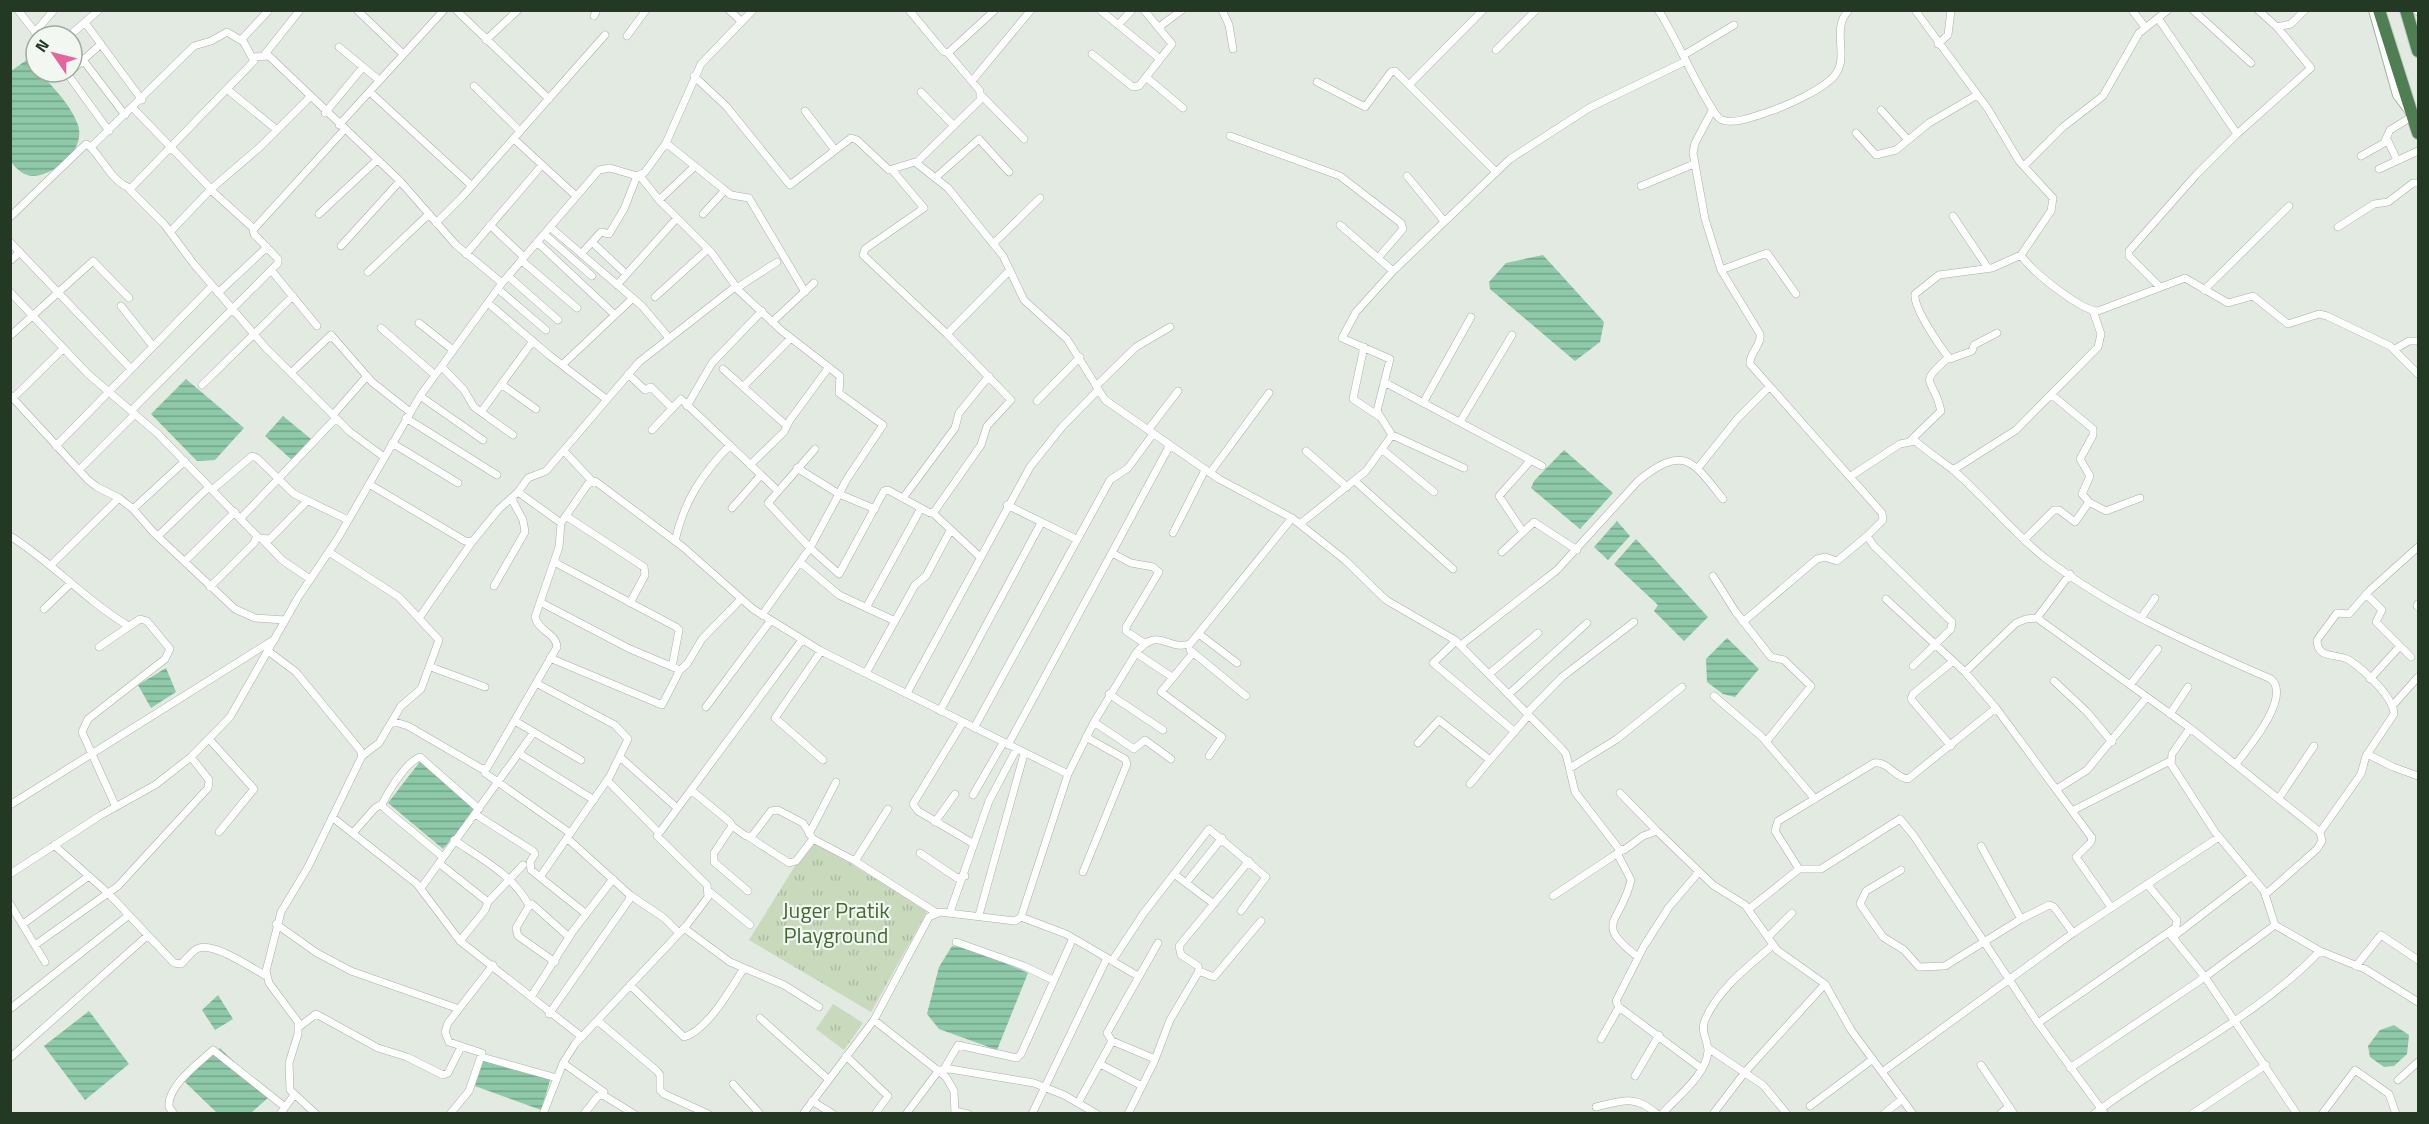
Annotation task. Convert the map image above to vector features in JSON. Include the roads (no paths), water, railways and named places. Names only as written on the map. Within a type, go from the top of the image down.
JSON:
[{"type":"highway","points":[[2379,10],[2418,133]]},
{"type":"highway","points":[[2406,10],[2418,51]]},
{"type":"street","points":[[18,10],[28,24]]},
{"type":"street","points":[[44,24],[54,10]]},
{"type":"street","points":[[99,10],[86,24],[142,100]]},
{"type":"street","points":[[242,41],[269,10]]},
{"type":"street","points":[[253,57],[265,54],[300,10]]},
{"type":"street","points":[[357,10],[403,54]]},
{"type":"street","points":[[254,229],[380,80],[444,10]]},
{"type":"street","points":[[456,10],[549,99]]},
{"type":"street","points":[[486,40],[518,10]]},
{"type":"street","points":[[627,36],[646,10]]},
{"type":"street","points":[[729,10],[741,21]]},
{"type":"street","points":[[581,254],[603,232],[609,234],[624,209],[639,176],[666,142],[701,64],[753,10]]},
{"type":"street","points":[[909,10],[972,81],[982,96],[1024,139]]},
{"type":"street","points":[[948,53],[994,10]]},
{"type":"street","points":[[972,81],[1031,10]]},
{"type":"street","points":[[1100,10],[1160,59]]},
{"type":"street","points":[[1118,25],[1132,10]]},
{"type":"street","points":[[1092,54],[1133,87],[1139,86],[1172,44],[1144,10]]},
{"type":"street","points":[[1222,10],[1229,25],[1233,49]]},
{"type":"street","points":[[1410,84],[1483,10]]},
{"type":"street","points":[[1496,50],[1536,10]]},
{"type":"street","points":[[1658,10],[1712,111],[1717,118],[1726,122],[1750,117],[1788,104],[1829,81],[1840,67],[1840,25],[1848,10]]},
{"type":"street","points":[[1915,10],[1977,94],[2024,166],[2054,202],[2051,211],[2021,255],[1988,268],[1940,275],[1915,294],[1914,300],[1920,312],[1948,358],[1953,360],[1972,351],[1974,345],[1997,333]]},
{"type":"street","points":[[1938,44],[1948,34],[1951,10]]},
{"type":"street","points":[[2132,10],[2145,27]]},
{"type":"street","points":[[2024,166],[2063,127],[2103,96],[2137,36],[2168,10]]},
{"type":"street","points":[[2193,10],[2251,63]]},
{"type":"street","points":[[2160,287],[2129,255],[2129,251],[2196,175],[2237,134],[2311,68],[2277,27],[2258,10]]},
{"type":"street","points":[[2277,27],[2290,24],[2305,10]]},
{"type":"street","points":[[2361,156],[2387,139],[2390,130],[2413,116],[2397,95],[2373,10]]},
{"type":"street","points":[[1159,27],[1181,11]]},
{"type":"street","points":[[2158,18],[2237,134]]},
{"type":"street","points":[[1464,468],[1392,435],[1380,417],[1377,407],[1390,359],[1344,341],[1342,334],[1356,312],[1393,271],[1444,220],[1524,149],[1589,108],[1685,58],[1734,25]]},
{"type":"street","points":[[91,147],[198,44],[211,41],[227,32],[242,41],[254,61],[129,189]]},
{"type":"street","points":[[436,223],[472,186],[605,35]]},
{"type":"street","points":[[84,59],[101,44]]},
{"type":"street","points":[[339,47],[380,80]]},
{"type":"street","points":[[265,54],[400,182],[465,254],[546,330]]},
{"type":"street","points":[[84,61],[126,115]]},
{"type":"street","points":[[325,113],[363,67]]},
{"type":"street","points":[[1317,82],[1364,107],[1392,70],[1410,84],[1496,172]]},
{"type":"street","points":[[694,76],[726,106],[789,184],[794,184],[835,150],[854,138],[886,168],[893,171],[924,208],[865,249],[863,255],[947,334],[1011,399],[987,426],[981,445],[933,513]]},
{"type":"street","points":[[1146,77],[1183,108]]},
{"type":"street","points":[[77,84],[109,131]]},
{"type":"street","points":[[474,86],[520,131]]},
{"type":"street","points":[[228,90],[277,130]]},
{"type":"street","points":[[370,92],[472,186]]},
{"type":"street","points":[[921,92],[954,126]]},
{"type":"street","points":[[1856,133],[1876,155],[1892,152],[1929,123],[1977,94]]},
{"type":"street","points":[[893,171],[917,162],[982,96]]},
{"type":"street","points":[[170,232],[211,189],[310,97]]},
{"type":"street","points":[[79,470],[279,261],[254,234],[254,229],[211,189],[133,108]]},
{"type":"street","points":[[1881,110],[1908,140]]},
{"type":"street","points":[[805,111],[835,150]]},
{"type":"street","points":[[1712,111],[1695,143],[1694,164],[1704,216],[1721,270],[1760,334],[1760,341],[1749,362],[1768,387],[1851,476],[1884,517],[1867,536],[1837,561],[1825,557],[1817,559],[1743,622]]},
{"type":"street","points":[[1230,136],[1340,176],[1401,223],[1403,229],[1378,258]]},
{"type":"street","points":[[514,139],[576,196]]},
{"type":"street","points":[[936,178],[979,139],[1009,172]]},
{"type":"street","points":[[2387,139],[2397,160]]},
{"type":"street","points":[[666,142],[734,197],[749,198],[804,292]]},
{"type":"street","points":[[10,217],[58,173],[84,145],[91,147],[106,169],[129,189],[170,232],[212,286],[255,335],[350,432],[384,457]]},
{"type":"street","points":[[2379,169],[2418,151]]},
{"type":"street","points":[[319,214],[377,160]]},
{"type":"street","points":[[917,162],[948,188],[993,244],[1010,270],[1028,305],[1063,334],[1080,357],[1097,388],[1114,407],[1207,472],[1292,518],[1345,560],[1386,600],[1459,643],[1562,749],[1570,768],[1575,792],[1619,851],[1631,880],[1613,922],[1613,934],[1638,957]]},
{"type":"street","points":[[1641,186],[1694,164]]},
{"type":"street","points":[[465,254],[542,165]]},
{"type":"street","points":[[659,200],[695,166]]},
{"type":"street","points":[[10,873],[155,785],[210,740],[230,717],[285,620],[329,552],[420,396],[508,276],[576,196],[603,169],[639,176],[676,219],[708,249],[737,288],[772,322],[840,377],[839,393],[883,425],[839,494],[810,548],[762,615]]},
{"type":"street","points":[[1407,176],[1444,220]]},
{"type":"street","points":[[341,246],[400,182]]},
{"type":"street","points":[[2337,227],[2374,204],[2386,203],[2413,183],[2418,183]]},
{"type":"street","points":[[703,214],[725,190]]},
{"type":"street","points":[[993,244],[1040,198]]},
{"type":"street","points":[[2204,290],[2289,206]]},
{"type":"street","points":[[369,272],[429,214]]},
{"type":"street","points":[[1953,216],[1988,268]]},
{"type":"street","points":[[616,285],[676,219]]},
{"type":"street","points":[[490,225],[577,308]]},
{"type":"street","points":[[1340,225],[1393,271]]},
{"type":"street","points":[[550,227],[633,298],[669,338]]},
{"type":"street","points":[[544,234],[592,276]]},
{"type":"street","points":[[10,242],[131,369]]},
{"type":"street","points":[[537,242],[615,315]]},
{"type":"street","points":[[592,242],[626,274]]},
{"type":"street","points":[[218,293],[267,247]]},
{"type":"street","points":[[655,297],[708,249]]},
{"type":"street","points":[[10,261],[20,252]]},
{"type":"street","points":[[1721,270],[1767,253],[1796,294]]},
{"type":"street","points":[[1953,470],[2009,435],[2098,347],[2101,334],[2093,311],[2064,294],[2021,255]]},
{"type":"street","points":[[10,336],[93,261],[129,298]]},
{"type":"street","points":[[419,618],[472,542],[528,478],[546,471],[628,374],[669,338],[734,288],[777,262]]},
{"type":"street","points":[[271,270],[317,326]]},
{"type":"street","points":[[947,334],[1010,270]]},
{"type":"street","points":[[508,276],[558,320]]},
{"type":"street","points":[[2093,311],[2185,279],[2228,303],[2253,296],[2291,325],[2322,314],[2395,349],[2418,374]]},
{"type":"street","points":[[772,322],[814,283]]},
{"type":"street","points":[[56,446],[212,286]]},
{"type":"street","points":[[10,292],[63,349],[185,461],[260,539],[282,560],[310,579]]},
{"type":"street","points":[[202,385],[293,296]]},
{"type":"street","points":[[562,365],[633,298]]},
{"type":"street","points":[[488,303],[606,399]]},
{"type":"street","points":[[120,306],[152,345]]},
{"type":"street","points":[[687,406],[712,363],[762,312]]},
{"type":"street","points":[[1424,403],[1471,317]]},
{"type":"street","points":[[419,323],[453,350]]},
{"type":"street","points":[[907,693],[1007,505],[1045,447],[1136,347],[1170,327]]},
{"type":"street","points":[[381,328],[435,375]]},
{"type":"street","points":[[292,372],[331,335],[367,376],[408,415],[497,475]]},
{"type":"street","points":[[1460,422],[1512,335]]},
{"type":"street","points":[[743,387],[791,338]]},
{"type":"street","points":[[481,412],[533,341]]},
{"type":"street","points":[[2395,349],[2409,341],[2418,341]]},
{"type":"street","points":[[1364,347],[1353,399],[1380,417]]},
{"type":"street","points":[[63,349],[12,397],[97,487],[120,498],[133,509],[210,587],[244,615],[285,620]]},
{"type":"street","points":[[1037,401],[1080,357]]},
{"type":"street","points":[[1851,476],[1893,448],[1911,440],[1941,411],[1928,380],[1929,374],[1948,358]]},
{"type":"street","points":[[442,367],[481,412],[513,435]]},
{"type":"street","points":[[750,465],[783,434],[829,367]]},
{"type":"street","points":[[723,369],[787,426]]},
{"type":"street","points":[[628,374],[645,390],[650,386],[672,408]]},
{"type":"street","points":[[185,561],[278,478],[335,416],[367,376]]},
{"type":"street","points":[[903,498],[955,428],[959,413],[989,376]]},
{"type":"street","points":[[1384,382],[1542,466]]},
{"type":"street","points":[[501,384],[536,409]]},
{"type":"street","points":[[1698,468],[1738,418],[1768,387]]},
{"type":"street","points":[[974,728],[1112,477],[1128,468],[1178,392]]},
{"type":"street","points":[[1173,533],[1207,472],[1269,393]]},
{"type":"street","points":[[2052,395],[2093,429],[2093,435],[2080,459],[2090,476],[2082,494],[2089,502],[2106,511],[2140,498]]},
{"type":"street","points":[[420,396],[483,440]]},
{"type":"street","points":[[652,430],[681,399],[777,490]]},
{"type":"street","points":[[1300,524],[1355,481],[1383,450],[1392,435]]},
{"type":"street","points":[[1911,440],[1953,470],[2024,540],[2070,574],[2176,638],[2274,681],[2276,687],[2272,714],[2236,764]]},
{"type":"street","points":[[392,443],[458,483]]},
{"type":"street","points":[[675,541],[681,518],[695,486],[706,469],[730,445]]},
{"type":"street","points":[[973,795],[1006,744],[1170,446]]},
{"type":"street","points":[[815,449],[768,500],[768,505],[839,574],[885,490],[933,513],[979,556]]},
{"type":"street","points":[[1383,450],[1434,492]]},
{"type":"street","points":[[564,451],[592,481],[675,541],[762,615],[801,640],[1016,750],[1068,774]]},
{"type":"street","points":[[1306,451],[1347,487]]},
{"type":"street","points":[[158,536],[252,456],[307,501],[348,520]]},
{"type":"street","points":[[1515,732],[1432,663],[1552,575],[1644,476],[1676,459],[1688,460],[1698,468],[1723,499]]},
{"type":"street","points":[[1522,532],[1499,496],[1531,460]]},
{"type":"street","points":[[133,509],[185,461]]},
{"type":"street","points":[[797,468],[839,494],[875,509]]},
{"type":"street","points":[[732,508],[761,475]]},
{"type":"street","points":[[392,721],[408,726],[482,769],[490,764],[558,643],[536,622],[540,602],[559,547],[561,523],[592,481]]},
{"type":"street","points":[[1355,481],[1453,569]]},
{"type":"street","points":[[369,484],[465,541],[472,542]]},
{"type":"street","points":[[518,492],[561,523]]},
{"type":"street","points":[[52,564],[120,498]]},
{"type":"street","points":[[494,586],[525,532],[523,520],[511,498]]},
{"type":"street","points":[[210,587],[260,539],[270,539],[307,501]]},
{"type":"street","points":[[2024,540],[2054,510],[2059,510],[2074,522],[2089,502]]},
{"type":"street","points":[[1007,505],[1076,539]]},
{"type":"street","points":[[866,608],[921,508]]},
{"type":"street","points":[[566,516],[644,567],[645,575],[630,603]]},
{"type":"street","points":[[1187,645],[1199,634],[1292,518]]},
{"type":"street","points":[[1502,552],[1534,522],[1577,550]]},
{"type":"street","points":[[940,711],[1041,523]]},
{"type":"street","points":[[866,673],[915,585],[926,576],[950,531]]},
{"type":"street","points":[[10,536],[52,564],[70,583],[127,625]]},
{"type":"street","points":[[1867,536],[1952,622],[1952,629],[1913,666]]},
{"type":"street","points":[[2394,704],[2348,660],[2326,655],[2316,642],[2337,613],[2348,615],[2366,594],[2418,547]]},
{"type":"street","points":[[266,976],[276,924],[362,756],[379,743],[401,706],[417,694],[440,640],[393,592],[329,552]]},
{"type":"street","points":[[1112,553],[1131,563],[1153,567],[1159,572],[1126,627],[1126,631],[1144,643]]},
{"type":"street","points":[[554,562],[679,630],[672,667]]},
{"type":"street","points":[[800,562],[839,595],[895,621]]},
{"type":"street","points":[[2037,618],[2070,574]]},
{"type":"street","points":[[1713,576],[1743,622],[1771,657],[1784,660],[1811,686],[1766,742]]},
{"type":"street","points":[[44,609],[70,583]]},
{"type":"street","points":[[2366,594],[2382,610],[2376,622],[2411,657]]},
{"type":"street","points":[[550,658],[662,705],[680,670],[687,664],[702,639],[741,598]]},
{"type":"street","points":[[2141,618],[2155,598]]},
{"type":"street","points":[[1886,599],[1934,647],[1965,672],[1996,708],[2057,789],[2092,840],[2076,857],[2111,907]]},
{"type":"street","points":[[540,602],[680,670]]},
{"type":"street","points":[[1965,672],[2016,623],[2037,618],[2190,728],[2320,832],[2322,841],[2317,849],[2266,894]]},
{"type":"street","points":[[99,647],[127,625],[140,619],[147,621],[167,644],[169,654],[85,724],[82,732],[116,807]]},
{"type":"street","points":[[706,707],[771,620]]},
{"type":"street","points":[[1470,784],[1562,677],[1634,622]]},
{"type":"street","points":[[1509,694],[1587,623]]},
{"type":"street","points":[[1489,674],[1538,633]]},
{"type":"street","points":[[1199,634],[1237,663]]},
{"type":"street","points":[[10,805],[275,639]]},
{"type":"street","points":[[749,837],[755,834],[774,810],[803,823],[811,836],[935,912],[980,915],[1016,921],[1021,917],[1068,774],[1110,694],[1144,643],[1151,639],[1160,639],[1187,645],[1192,653],[1246,696]]},
{"type":"street","points":[[750,925],[710,892],[707,885],[659,841],[657,836],[676,807],[691,790],[801,640]]},
{"type":"street","points":[[2370,679],[2400,646]]},
{"type":"street","points":[[2130,685],[2158,649]]},
{"type":"street","points":[[268,651],[296,672],[360,750],[362,756]]},
{"type":"street","points":[[821,651],[775,718],[823,760]]},
{"type":"street","points":[[1136,653],[1172,677]]},
{"type":"street","points":[[1192,653],[1161,692],[1222,737],[1209,756]]},
{"type":"street","points":[[249,655],[261,663]]},
{"type":"street","points":[[1951,746],[1911,699],[1913,694],[1952,662]]},
{"type":"street","points":[[430,667],[485,687]]},
{"type":"street","points":[[2320,832],[2361,774],[2367,754],[2392,721],[2394,704],[2418,677]]},
{"type":"street","points":[[2054,681],[2087,712],[2112,742]]},
{"type":"street","points":[[536,682],[623,730],[628,739],[621,757],[607,780],[540,877]]},
{"type":"street","points":[[1570,768],[1617,739],[1682,687]]},
{"type":"street","points":[[2170,714],[2188,687]]},
{"type":"street","points":[[1110,694],[1163,730]]},
{"type":"street","points":[[1714,696],[1766,742],[1815,799]]},
{"type":"street","points":[[2057,789],[2083,774],[2147,698]]},
{"type":"street","points":[[1799,869],[1775,831],[1775,825],[1878,762],[1901,778],[1908,779],[1996,708]]},
{"type":"street","points":[[1418,743],[1439,720],[1490,760]]},
{"type":"street","points":[[515,721],[581,760]]},
{"type":"street","points":[[963,722],[914,804],[918,811],[974,844]]},
{"type":"street","points":[[1094,722],[1134,749],[1145,740],[1172,759]]},
{"type":"street","points":[[2072,811],[2170,761],[2174,750],[2190,728]]},
{"type":"street","points":[[421,888],[534,732]]},
{"type":"street","points":[[1083,872],[1127,764],[1125,759],[1086,737]]},
{"type":"street","points":[[210,740],[254,789],[219,832]]},
{"type":"street","points":[[2279,798],[2314,746]]},
{"type":"street","points":[[950,912],[965,876],[989,801],[1016,750]]},
{"type":"street","points":[[520,754],[594,800]]},
{"type":"street","points":[[980,915],[1024,754]]},
{"type":"street","points":[[2367,754],[2418,776]]},
{"type":"street","points":[[35,945],[110,894],[208,788],[209,780],[191,757]]},
{"type":"street","points":[[353,833],[375,808],[382,804],[413,761],[420,757],[477,812],[533,851],[535,854],[529,866],[585,914]]},
{"type":"street","points":[[621,757],[676,807]]},
{"type":"street","points":[[2170,761],[2191,797],[2219,837],[2266,894],[2275,925],[2320,951],[2356,966],[2418,1002]]},
{"type":"street","points":[[484,773],[568,836],[630,895],[730,962],[784,985],[819,1007]]},
{"type":"street","points":[[607,780],[658,832]]},
{"type":"street","points":[[691,790],[719,812],[732,826],[789,863],[796,861],[811,836],[836,782]]},
{"type":"street","points":[[1620,793],[1698,873],[1749,909],[1773,945],[1825,984],[1851,1030],[1913,1113]]},
{"type":"street","points":[[935,822],[955,794]]},
{"type":"street","points":[[382,804],[488,902]]},
{"type":"street","points":[[855,861],[888,809]]},
{"type":"street","points":[[332,817],[421,888],[460,941],[493,965],[549,1014],[582,1037]]},
{"type":"street","points":[[1749,909],[1799,869],[1821,869],[1900,819],[1914,836],[2038,1023],[2103,1111]]},
{"type":"street","points":[[732,826],[713,858],[718,866],[748,891]]},
{"type":"street","points":[[1032,1113],[1109,959],[1208,830],[1212,830],[1222,838],[1266,877],[1241,911]]},
{"type":"street","points":[[1553,896],[1643,836],[1657,831]]},
{"type":"street","points":[[1882,1072],[2073,933],[2219,837]]},
{"type":"street","points":[[1186,883],[1222,838]]},
{"type":"street","points":[[454,840],[507,879],[529,906],[516,928],[518,936],[555,962]]},
{"type":"street","points":[[54,845],[110,894],[147,936],[177,964],[203,947],[237,958],[266,976],[299,1027]]},
{"type":"street","points":[[1981,846],[2021,919]]},
{"type":"street","points":[[920,853],[957,878],[965,876]]},
{"type":"street","points":[[1128,1113],[1155,1059],[1170,1020],[1199,971],[1198,966],[1181,955],[1179,946],[1249,861]]},
{"type":"street","points":[[460,941],[507,879],[523,865]]},
{"type":"street","points":[[1901,870],[1866,891],[1861,897],[1860,904],[1887,940],[1904,950],[1922,967],[1945,966],[2021,919],[2051,905],[2073,933]]},
{"type":"street","points":[[1698,873],[1669,908],[1638,957],[1617,998],[1619,1007],[1702,1069]]},
{"type":"street","points":[[1174,874],[1214,904]]},
{"type":"street","points":[[23,924],[89,876]]},
{"type":"street","points":[[2038,1023],[2171,935],[2252,876]]},
{"type":"street","points":[[531,997],[569,937],[613,879]]},
{"type":"street","points":[[2147,884],[2177,920],[2171,935]]},
{"type":"street","points":[[543,1113],[563,1063],[582,1037],[681,930],[710,892]]},
{"type":"street","points":[[549,1014],[629,900],[630,895]]},
{"type":"street","points":[[10,904],[45,962]]},
{"type":"street","points":[[532,904],[569,937]]},
{"type":"street","points":[[803,1113],[874,1020],[924,924],[935,912]]},
{"type":"street","points":[[1768,936],[1791,913]]},
{"type":"street","points":[[10,1009],[129,915]]},
{"type":"street","points":[[1021,917],[1073,938],[1138,976]]},
{"type":"street","points":[[1199,971],[1214,977],[1261,921]]},
{"type":"street","points":[[276,924],[317,953],[351,971],[459,1009]]},
{"type":"street","points":[[2070,1068],[2205,977],[2275,925]]},
{"type":"street","points":[[2171,935],[2205,977],[2266,1065],[2295,1113]]},
{"type":"street","points":[[2356,966],[2381,935],[2418,960]]},
{"type":"street","points":[[10,1058],[147,936]]},
{"type":"street","points":[[906,1113],[956,1048],[963,1044],[1017,1058],[1073,938]]},
{"type":"street","points":[[956,942],[1024,966],[1053,980]]},
{"type":"street","points":[[1155,1059],[1112,1041],[1107,1029],[1158,943]]},
{"type":"street","points":[[1662,1113],[1702,1069],[1708,1048],[1703,1024],[1711,1009],[1736,979],[1773,945]]},
{"type":"street","points":[[2094,1113],[2103,1111],[2235,1022],[2295,977],[2320,951]]},
{"type":"street","points":[[450,1113],[463,1099],[482,1057],[480,1050],[461,1047],[449,1042],[445,1032],[459,1009],[493,965]]},
{"type":"street","points":[[630,985],[684,1037],[691,1035],[719,1007],[744,968]]},
{"type":"street","points":[[1713,1113],[1744,1072],[1825,984]]},
{"type":"street","points":[[1600,1039],[1619,1007]]},
{"type":"street","points":[[316,1113],[294,1095],[288,1084],[288,1075],[299,1027],[316,1014],[378,1048],[407,1058],[443,1075],[448,1073],[461,1047]]},
{"type":"street","points":[[760,1018],[828,1079]]},
{"type":"street","points":[[874,1020],[941,1070],[953,1086],[955,1112],[968,1113]]},
{"type":"street","points":[[597,1021],[657,1071],[660,1075],[660,1090],[664,1094],[708,1113]]},
{"type":"street","points":[[1635,1076],[1659,1035]]},
{"type":"street","points":[[1078,1103],[1112,1041]]},
{"type":"street","points":[[1708,1048],[1763,1085],[1787,1113]]},
{"type":"street","points":[[174,1113],[169,1107],[170,1097],[180,1083],[213,1050],[283,1110],[294,1095]]},
{"type":"street","points":[[846,1056],[888,1096],[875,1113]]},
{"type":"street","points":[[482,1057],[556,1078]]},
{"type":"street","points":[[1810,1106],[1873,1059]]},
{"type":"street","points":[[476,1074],[495,1061]]},
{"type":"street","points":[[2398,1080],[2418,1062]]},
{"type":"street","points":[[563,1063],[604,1092]]},
{"type":"street","points":[[1100,1064],[1142,1086]]},
{"type":"street","points":[[1981,1065],[2014,1113]]},
{"type":"street","points":[[2192,1113],[2266,1065]]},
{"type":"street","points":[[941,1070],[1021,1081],[1045,1087],[1078,1103],[1084,1111],[1097,1113]]},
{"type":"street","points":[[2322,1113],[2356,1070],[2389,1094],[2396,1113]]},
{"type":"street","points":[[733,1084],[760,1113]]},
{"type":"street","points":[[584,1113],[598,1096],[603,1095],[634,1113]]},
{"type":"street","points":[[1884,1113],[1902,1099]]},
{"type":"street","points":[[812,1101],[833,1113]]},
{"type":"street","points":[[1596,1107],[1626,1101],[1640,1101],[1657,1113]]},
{"type":"street","points":[[2000,1113],[2009,1106]]},
{"type":"park label","name":"Juger Pratik Playground","points":[[836,922]]}]
